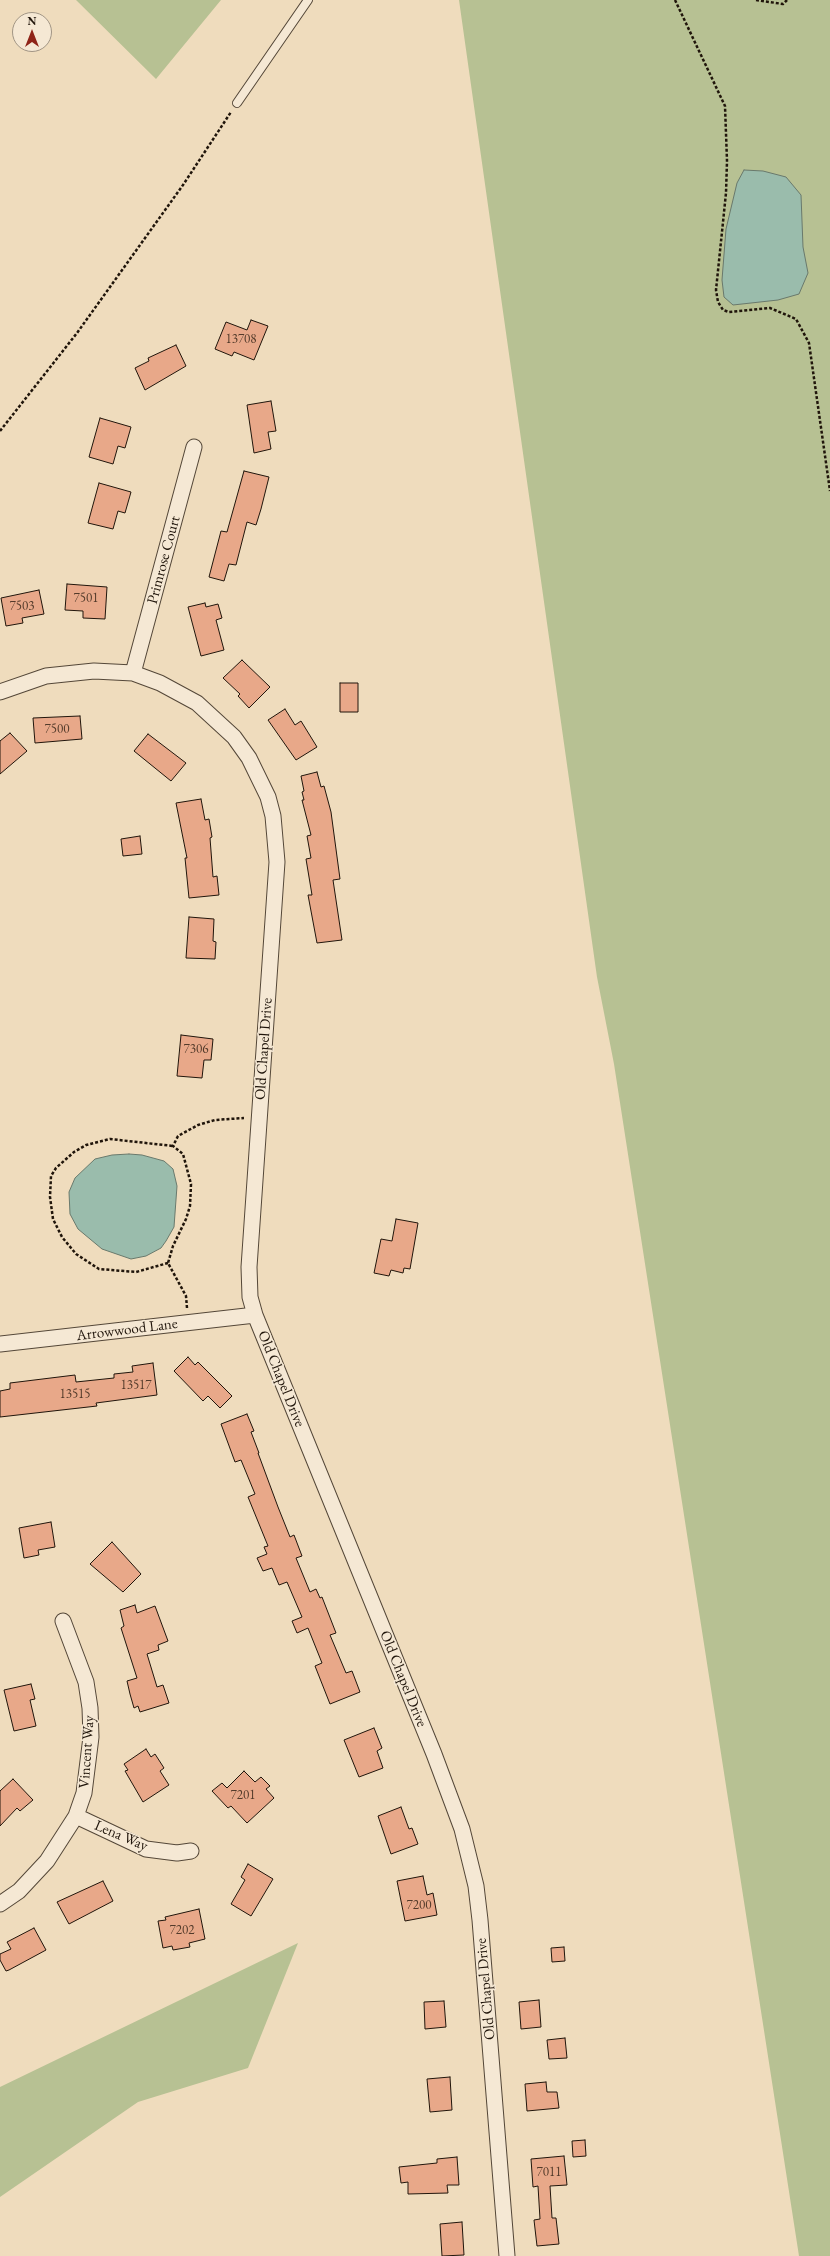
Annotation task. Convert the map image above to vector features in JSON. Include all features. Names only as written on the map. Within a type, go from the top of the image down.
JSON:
[{"type":"street","name":"Primrose Court","points":[[133,673],[194,447]]},
{"type":"street","name":"Old Chapel Drive","points":[[0,692],[46,676],[94,671],[133,673],[175,690],[197,703],[216,719],[249,758],[268,797],[273,816],[277,862],[249,1267],[250,1297],[255,1315],[434,1754],[464,1836],[476,1886],[480,1920],[507,2256]]},
{"type":"street","name":"Arrowwood Lane","points":[[0,1344],[255,1315]]},
{"type":"street","name":"Vincent Way","points":[[0,1904],[19,1891],[47,1861],[76,1816],[84,1793],[88,1768],[90,1708],[86,1682],[63,1621]]},
{"type":"street","name":"Lena Way","points":[[76,1816],[146,1849],[177,1853],[191,1851]]},
{"type":"lane","points":[[237,103],[308,0]]},
{"type":"path","points":[[675,0],[725,106],[727,161],[726,193],[716,290],[718,302],[723,310],[729,312],[770,308],[796,319],[808,343],[830,491]]},
{"type":"path","points":[[756,0],[783,4],[787,0]]},
{"type":"path","points":[[0,431],[82,327],[183,185],[237,103]]},
{"type":"path","points":[[173,1146],[178,1136],[198,1125],[232,1118],[259,1118]]},
{"type":"path","points":[[168,1263],[136,1272],[99,1269],[76,1254],[62,1237],[53,1219],[50,1196],[51,1176],[56,1168],[74,1152],[86,1145],[110,1139],[173,1146],[183,1154],[191,1184],[190,1206],[186,1219],[173,1246],[168,1263],[186,1296],[189,1323]]},
{"type":"shaded area","points":[[76,0],[221,0],[156,79]]},
{"type":"shaded area","points":[[459,0],[830,0],[830,2256],[799,2256],[614,1064],[597,977]]},
{"type":"shaded area","points":[[744,170],[763,171],[786,177],[801,195],[803,247],[808,273],[799,294],[778,300],[733,305],[724,297],[722,280],[726,229],[737,183]]},
{"type":"shaded area","points":[[112,1155],[142,1155],[164,1161],[173,1169],[177,1186],[174,1227],[166,1241],[161,1248],[146,1256],[131,1259],[102,1249],[78,1229],[70,1214],[69,1192],[75,1178],[95,1159]]},
{"type":"shaded area","points":[[298,1943],[248,2068],[138,2102],[0,2197],[0,2087]]},
{"type":"building","points":[[251,320],[268,326],[254,360],[234,352],[232,356],[215,349],[226,322],[247,330]]},
{"type":"building","points":[[176,345],[186,366],[145,390],[135,368],[149,361],[148,358]]},
{"type":"building","points":[[271,401],[276,431],[268,432],[271,449],[254,453],[247,405]]},
{"type":"building","points":[[100,418],[131,427],[125,448],[118,446],[113,464],[89,457]]},
{"type":"building","points":[[244,471],[269,477],[256,525],[247,522],[236,565],[229,564],[224,581],[209,577],[221,531],[227,532]]},
{"type":"building","points":[[99,483],[131,492],[125,513],[118,511],[113,529],[88,523]]},
{"type":"building","points":[[67,584],[107,587],[105,619],[83,618],[83,611],[65,610]]},
{"type":"building","points":[[39,590],[44,614],[22,618],[23,623],[6,626],[1,598]]},
{"type":"building","points":[[205,603],[206,607],[218,604],[222,618],[216,620],[224,650],[201,656],[188,607]]},
{"type":"building","points":[[242,660],[270,687],[249,708],[238,696],[240,694],[223,678]]},
{"type":"building","points":[[340,683],[358,683],[358,712],[340,712]]},
{"type":"building","points":[[285,709],[295,725],[301,721],[317,747],[296,760],[268,720]]},
{"type":"building","points":[[80,716],[82,739],[35,743],[33,718]]},
{"type":"building","points":[[10,733],[27,751],[0,774],[0,741]]},
{"type":"building","points":[[148,734],[186,763],[171,781],[134,751]]},
{"type":"building","points":[[317,772],[321,787],[324,786],[331,812],[340,879],[333,880],[342,940],[317,943],[308,895],[312,895],[306,859],[311,858],[307,836],[311,835],[302,800],[304,800],[302,792],[304,791],[301,776]]},
{"type":"building","points":[[201,799],[205,820],[209,819],[212,837],[210,838],[213,877],[217,876],[219,895],[189,898],[185,858],[187,858],[176,803]]},
{"type":"building","points":[[140,836],[142,854],[123,856],[121,839]]},
{"type":"building","points":[[189,917],[214,919],[213,941],[216,942],[215,959],[186,958]]},
{"type":"building","points":[[181,1035],[213,1039],[211,1060],[204,1060],[202,1078],[177,1076]]},
{"type":"building","points":[[396,1219],[418,1223],[410,1269],[404,1268],[403,1273],[391,1270],[389,1276],[374,1273],[381,1239],[392,1241]]},
{"type":"building","points":[[188,1357],[195,1365],[198,1362],[232,1396],[220,1408],[208,1396],[203,1401],[174,1371]]},
{"type":"building","points":[[153,1363],[157,1395],[96,1403],[97,1406],[0,1417],[0,1391],[10,1389],[10,1383],[75,1375],[76,1382],[114,1378],[114,1374],[133,1372],[132,1366]]},
{"type":"building","points":[[247,1414],[254,1431],[251,1432],[258,1453],[278,1507],[290,1537],[294,1535],[302,1556],[296,1558],[310,1592],[316,1589],[320,1598],[322,1597],[336,1633],[330,1635],[346,1673],[352,1671],[360,1692],[330,1704],[315,1666],[322,1663],[308,1628],[297,1633],[292,1621],[302,1617],[287,1582],[279,1585],[272,1568],[263,1571],[257,1558],[267,1554],[264,1547],[268,1546],[248,1497],[255,1494],[241,1460],[235,1462],[221,1424]]},
{"type":"building","points":[[51,1522],[55,1547],[38,1550],[39,1555],[24,1558],[19,1528]]},
{"type":"building","points":[[112,1542],[141,1574],[123,1592],[90,1564]]},
{"type":"building","points":[[135,1605],[137,1613],[155,1606],[168,1641],[158,1645],[159,1650],[147,1654],[157,1687],[163,1685],[169,1703],[140,1712],[138,1706],[134,1708],[127,1681],[137,1678],[121,1628],[124,1626],[120,1610]]},
{"type":"building","points":[[31,1684],[35,1699],[30,1700],[36,1726],[14,1731],[4,1690]]},
{"type":"building","points":[[374,1728],[382,1748],[377,1751],[383,1768],[359,1777],[344,1740]]},
{"type":"building","points":[[146,1749],[151,1757],[155,1754],[164,1768],[160,1771],[169,1785],[143,1802],[125,1771],[128,1770],[124,1764]]},
{"type":"building","points":[[244,1771],[255,1782],[261,1777],[270,1786],[266,1789],[274,1798],[247,1823],[231,1806],[228,1808],[212,1791],[222,1783],[227,1788]]},
{"type":"building","points":[[13,1779],[33,1800],[20,1811],[17,1808],[0,1826],[0,1791]]},
{"type":"building","points":[[401,1807],[409,1829],[412,1828],[418,1844],[391,1854],[378,1816]]},
{"type":"building","points":[[248,1864],[273,1879],[251,1916],[231,1904],[245,1880],[241,1877]]},
{"type":"building","points":[[423,1876],[427,1895],[433,1893],[437,1915],[405,1921],[397,1881]]},
{"type":"building","points":[[103,1881],[113,1901],[69,1924],[57,1902]]},
{"type":"building","points":[[199,1909],[205,1939],[189,1943],[190,1947],[173,1950],[172,1946],[163,1948],[158,1921],[166,1920],[165,1917]]},
{"type":"building","points":[[34,1928],[46,1950],[6,1971],[0,1960],[0,1954],[11,1949],[7,1942]]},
{"type":"building","points":[[564,1947],[565,1961],[552,1962],[551,1948]]},
{"type":"building","points":[[539,2000],[541,2027],[521,2029],[519,2002]]},
{"type":"building","points":[[444,2001],[446,2027],[425,2029],[424,2002]]},
{"type":"building","points":[[565,2038],[567,2058],[549,2059],[547,2040]]},
{"type":"building","points":[[450,2077],[452,2110],[430,2112],[427,2079]]},
{"type":"building","points":[[546,2082],[547,2092],[557,2092],[559,2108],[527,2111],[525,2084]]},
{"type":"building","points":[[585,2140],[586,2156],[573,2157],[572,2141]]},
{"type":"building","points":[[564,2156],[567,2185],[550,2186],[552,2218],[556,2218],[559,2244],[537,2246],[534,2220],[540,2219],[538,2186],[533,2187],[531,2159]]},
{"type":"building","points":[[457,2157],[459,2185],[447,2185],[448,2193],[408,2194],[408,2182],[401,2183],[399,2167],[437,2163],[437,2159]]},
{"type":"building","points":[[462,2222],[464,2255],[442,2256],[440,2224]]}]
